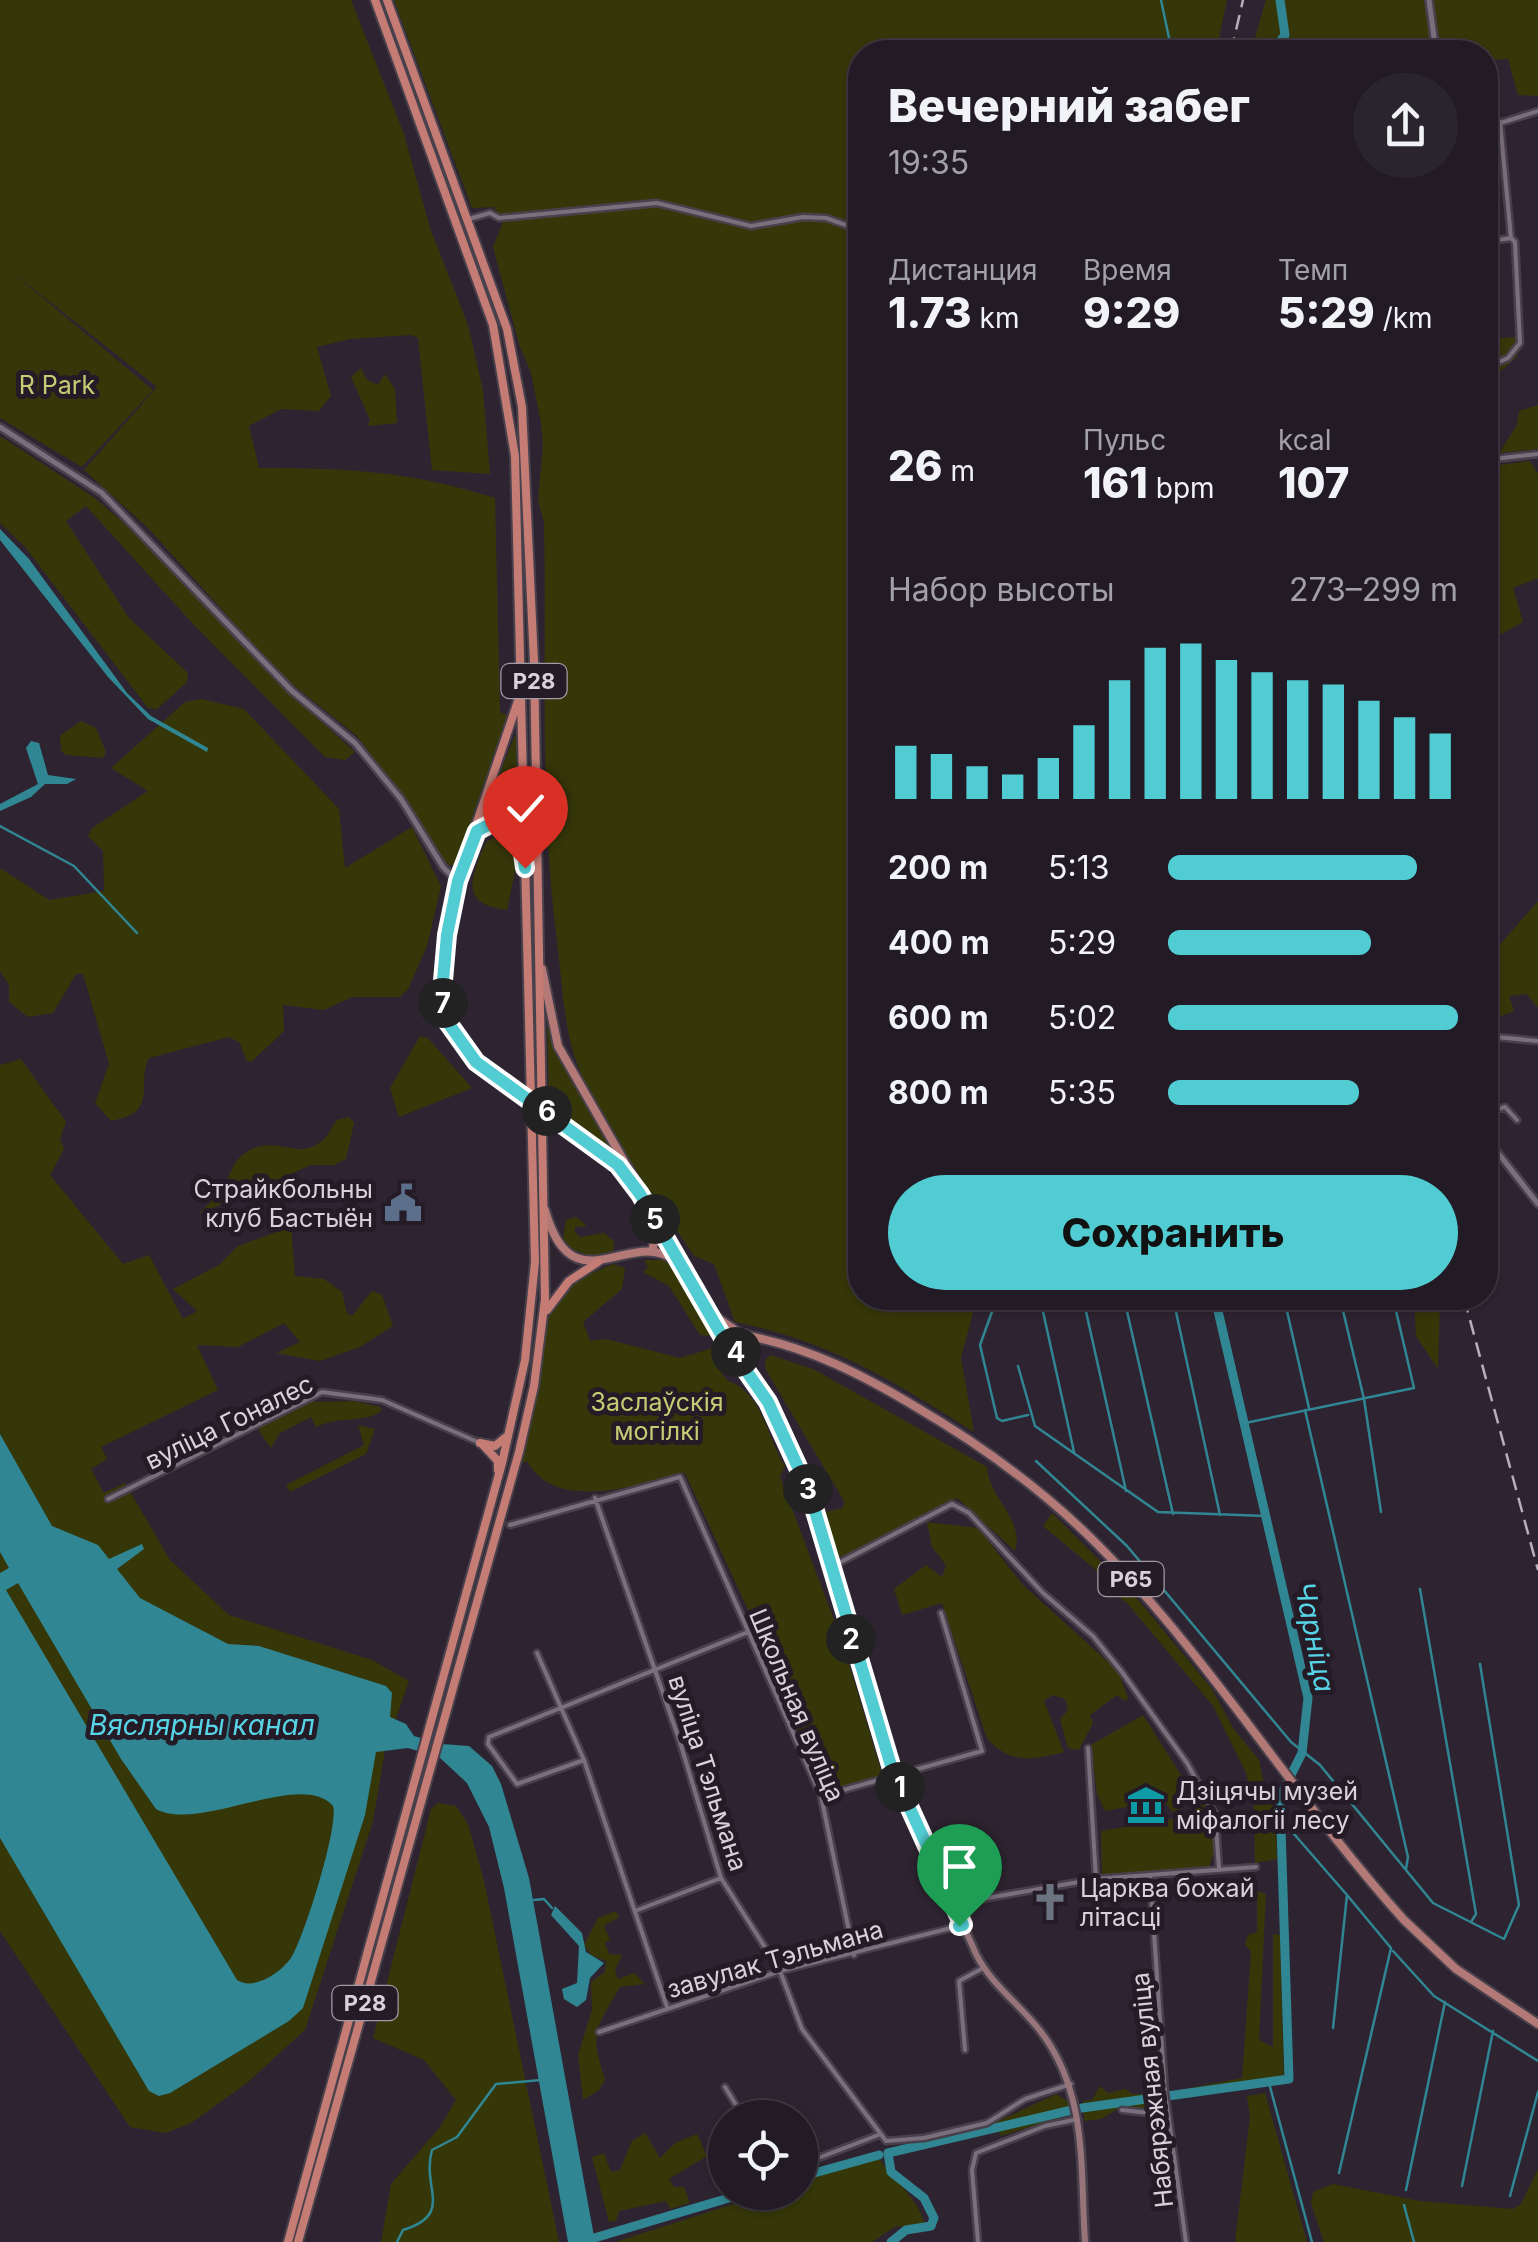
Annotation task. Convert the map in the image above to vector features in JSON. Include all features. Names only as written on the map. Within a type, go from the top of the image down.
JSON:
[{"type":"highway","name":"Р28","points":[[288,2242],[512,1424],[535,1262],[516,466],[502,357],[478,279],[375,0]]},
{"type":"highway","name":"Р28","points":[[298,2242],[526,1421],[543,1318],[546,1210],[526,446],[507,329],[387,0]]},
{"type":"highway","name":"Р65","points":[[470,842],[515,718],[522,684]]},
{"type":"highway","points":[[543,1318],[560,1290],[598,1262]]},
{"type":"highway","points":[[480,1442],[500,1445],[512,1424]]},
{"type":"highway","points":[[480,1442],[498,1460],[498,1478]]},
{"type":"main road","points":[[470,842],[487,824],[510,826],[519,835],[525,868]]},
{"type":"main road","name":"Р65","points":[[470,842],[458,881],[442,968],[446,1020],[462,1047],[509,1086],[609,1156],[640,1194]]},
{"type":"main road","name":"Р65","points":[[540,954],[558,1046],[722,1336],[734,1350]]},
{"type":"main road","points":[[546,1210],[552,1233],[564,1252],[598,1262],[664,1254],[684,1268]]},
{"type":"main road","points":[[653,1247],[659,1226]]},
{"type":"main road","points":[[645,1254],[653,1247],[670,1244]]},
{"type":"main road","points":[[664,1254],[670,1244]]},
{"type":"main road","name":"Р65","points":[[712,1314],[745,1335],[784,1343],[824,1358],[940,1420],[992,1455],[1062,1511],[1135,1584],[1376,1889],[1433,1950],[1500,2002],[1538,2024]]},
{"type":"main road","points":[[734,1350],[745,1335],[752,1349],[750,1372]]},
{"type":"main road","points":[[734,1350],[784,1343]]},
{"type":"main road","points":[[734,1350],[750,1372],[800,1467],[896,1778],[982,1968],[1043,2034],[1072,2084],[1078,2119],[1085,2242]]},
{"type":"street","points":[[1428,0],[1435,40]]},
{"type":"street","points":[[1498,363],[1520,338],[1515,242],[1511,238],[1500,122],[1538,111]]},
{"type":"street","points":[[468,219],[490,213],[499,218],[657,203],[751,226],[803,217],[826,218],[848,226]]},
{"type":"street","points":[[1498,240],[1511,238]]},
{"type":"street","points":[[0,427],[102,494],[152,540],[251,650],[355,743],[401,798],[442,868],[458,881]]},
{"type":"street","points":[[1498,459],[1538,454]]},
{"type":"street","points":[[1498,1037],[1538,1041]]},
{"type":"street","points":[[1498,1109],[1506,1107],[1517,1120]]},
{"type":"street","points":[[1498,1153],[1538,1204]]},
{"type":"street","name":"вуліца Гоналес","points":[[108,1500],[322,1392],[382,1400],[480,1442]]},
{"type":"street","name":"Школьная вуліца","points":[[595,1498],[680,1476],[820,1796],[854,1955]]},
{"type":"street","points":[[510,1525],[595,1498]]},
{"type":"street","name":"вуліца Тэльмана","points":[[595,1498],[655,1668],[721,1878],[780,1971],[802,2030],[880,2134],[886,2141],[939,2135],[987,2123],[1025,2099],[1072,2084]]},
{"type":"street","points":[[830,1568],[895,1537],[932,1512],[952,1504],[968,1512],[1043,1593],[1093,1636],[1187,1763],[1216,1814],[1220,1868]]},
{"type":"street","points":[[820,1796],[982,1752],[940,1613]]},
{"type":"street","points":[[584,1760],[518,1784],[488,1744],[494,1732],[564,1708],[748,1632]]},
{"type":"street","points":[[538,1653],[584,1760],[667,2007]]},
{"type":"street","points":[[1088,1748],[1096,1879]]},
{"type":"street","points":[[953,1904],[1096,1879],[1256,1868]]},
{"type":"street","name":"Набярэжная вуліца","points":[[1150,1875],[1166,2104],[1186,2242]]},
{"type":"street","points":[[634,1911],[721,1878]]},
{"type":"street","name":"завулак Тэльмана","points":[[599,2032],[780,1971],[963,1925]]},
{"type":"street","points":[[965,2050],[958,1982],[982,1968]]},
{"type":"street","points":[[725,2087],[733,2100]]},
{"type":"street","points":[[1122,2110],[1168,2115]]},
{"type":"street","points":[[978,2242],[972,2170],[976,2154],[1045,2126],[1078,2119]]},
{"type":"street","points":[[818,2158],[880,2134]]},
{"type":"green space","name":"R Park","points":[[0,0],[351,0],[404,134],[430,228],[468,325],[483,390],[490,474],[432,470],[418,338],[411,335],[350,339],[317,347],[331,396],[319,411],[281,409],[249,426],[259,468],[378,473],[495,498],[500,712],[509,716],[498,756],[454,865],[446,865],[408,803],[357,736],[282,676],[148,528],[84,470],[157,387],[6,267],[153,390],[82,467],[0,418]]},
{"type":"green space","points":[[394,0],[1227,0],[1219,40],[848,40],[848,1310],[974,1310],[961,1358],[974,1432],[860,1365],[802,1340],[735,1322],[714,1264],[694,1256],[629,1161],[599,1112],[576,1061],[563,998],[547,831],[544,523],[538,500],[541,423],[531,373],[519,344],[493,247],[503,222],[494,207],[472,208]]},
{"type":"green space","points":[[1266,0],[1424,0],[1430,40],[1254,40]]},
{"type":"green space","points":[[1433,0],[1538,0],[1538,96],[1518,95],[1508,59],[1498,59],[1498,40],[1438,40]]},
{"type":"green space","points":[[1516,337],[1517,357],[1498,373],[1498,338]]},
{"type":"green space","points":[[361,368],[366,379],[378,385],[385,374],[395,389],[397,423],[367,426],[370,420],[351,377]]},
{"type":"green space","points":[[1538,405],[1538,449],[1499,453],[1517,425],[1519,411]]},
{"type":"green space","points":[[0,436],[95,498],[142,539],[275,680],[355,752],[345,760],[325,757],[195,626],[86,506],[66,521],[129,618],[188,673],[187,682],[157,709],[148,708],[25,547],[0,523]]},
{"type":"green space","points":[[1530,461],[1538,474],[1538,578],[1513,588],[1523,622],[1498,636],[1498,465]]},
{"type":"green space","points":[[201,699],[244,709],[339,809],[345,868],[412,827],[441,886],[427,946],[408,989],[400,997],[352,997],[324,1010],[283,1005],[284,1031],[251,1062],[246,1060],[240,1043],[229,1037],[149,1058],[141,1104],[126,1117],[111,1121],[95,1103],[109,1064],[83,974],[76,974],[53,1013],[28,1017],[9,1002],[9,985],[0,971],[0,868],[49,900],[104,891],[103,851],[88,836],[92,828],[148,791],[111,768],[185,702]]},
{"type":"green space","points":[[81,721],[96,728],[106,752],[103,758],[66,755],[61,751],[60,736]]},
{"type":"green space","points":[[518,728],[520,827],[498,818],[478,827]]},
{"type":"green space","points":[[493,838],[514,849],[515,871],[507,910],[481,902],[473,886],[486,842]]},
{"type":"green space","points":[[1538,901],[1538,1008],[1527,994],[1509,996],[1514,1011],[1498,1017],[1498,947]]},
{"type":"green space","points":[[547,1025],[564,1066],[623,1163],[567,1117],[573,1108],[549,1102]]},
{"type":"green space","points":[[420,1036],[428,1038],[472,1088],[399,1117],[390,1088]]},
{"type":"green space","points":[[21,1059],[66,1122],[60,1139],[64,1149],[50,1175],[123,1264],[149,1255],[183,1319],[197,1311],[173,1289],[219,1265],[238,1246],[291,1227],[295,1276],[324,1279],[342,1292],[347,1313],[352,1316],[372,1291],[382,1295],[393,1326],[360,1347],[320,1361],[276,1353],[300,1342],[284,1323],[238,1347],[197,1345],[218,1390],[101,1447],[107,1459],[91,1469],[104,1493],[125,1483],[170,1560],[229,1615],[372,1660],[409,1681],[385,1750],[373,1821],[305,2030],[247,2083],[191,2123],[166,2133],[130,2127],[0,1931],[0,1065]]},
{"type":"green space","points":[[349,1117],[354,1123],[346,1159],[334,1165],[311,1165],[199,1214],[222,1189],[246,1152],[271,1145],[298,1149],[315,1146],[337,1120]]},
{"type":"green space","points":[[576,1217],[587,1226],[575,1227],[580,1237],[604,1233],[614,1241],[613,1254],[590,1257],[562,1244],[566,1220]]},
{"type":"green space","points":[[644,1260],[663,1260],[671,1266],[711,1329],[709,1336],[700,1335],[669,1286],[643,1272],[648,1267]]},
{"type":"green space","name":"Заслаўскія могілкі","points":[[613,1264],[625,1268],[622,1289],[583,1322],[590,1341],[606,1339],[680,1358],[713,1348],[718,1352],[715,1360],[724,1376],[747,1393],[759,1410],[785,1466],[780,1477],[842,1641],[883,1777],[823,1792],[816,1789],[750,1631],[756,1627],[685,1473],[623,1488],[578,1491],[557,1487],[540,1477],[527,1461],[519,1464],[536,1395],[547,1314],[557,1295],[576,1280]]},
{"type":"green space","points":[[1415,1310],[1440,1310],[1438,1369],[1416,1336]]},
{"type":"green space","points":[[771,1355],[815,1370],[987,1467],[993,1488],[1015,1529],[1015,1551],[957,1498],[880,1543],[837,1556],[825,1512],[843,1508],[844,1501],[766,1370],[765,1360]]},
{"type":"green space","points":[[354,1401],[381,1407],[381,1411],[316,1427],[311,1417],[280,1433],[271,1448],[259,1431],[261,1425],[311,1402]]},
{"type":"green space","points":[[358,1425],[375,1429],[366,1454],[290,1492],[286,1485],[364,1445]]},
{"type":"green space","points":[[1052,1513],[1135,1596],[1212,1689],[1233,1728],[1259,1760],[1267,1800],[1275,1807],[1277,1859],[1255,1863],[1254,1808],[1246,1773],[1213,1706],[1127,1603],[1102,1584],[1096,1570],[1043,1526]]},
{"type":"green space","points":[[927,1522],[978,1528],[1023,1585],[1118,1671],[1128,1698],[1125,1701],[1117,1695],[1090,1715],[1093,1723],[1079,1750],[1068,1748],[1060,1719],[1068,1710],[1065,1699],[1053,1695],[1044,1701],[1064,1752],[1022,1758],[996,1747],[987,1738],[942,1603],[902,1615],[894,1589],[926,1565],[942,1577],[946,1565],[932,1547]]},
{"type":"green space","points":[[1143,1715],[1181,1775],[1181,1813],[1173,1813],[1163,1800],[1105,1811],[1097,1794],[1091,1745]]},
{"type":"green space","points":[[1194,1780],[1219,1835],[1209,1867],[1102,1877],[1101,1831],[1183,1817],[1197,1807]]},
{"type":"green space","points":[[438,1803],[456,1806],[468,1824],[484,1881],[559,2242],[381,2242],[391,2184],[440,2127],[456,2100],[424,2060],[373,2038],[431,1809]]},
{"type":"green space","points":[[1257,1891],[1266,1894],[1259,2040],[1273,2047],[1273,1934],[1280,1935],[1284,2078],[1181,2094],[1184,2089],[1242,2078],[1251,1952],[1245,1944],[1248,1935],[1257,1932]]},
{"type":"green space","points":[[616,1911],[619,1917],[604,1926],[610,1940],[605,1943],[609,1954],[622,1955],[615,1970],[618,1979],[634,1973],[645,1984],[620,1987],[605,2014],[596,2041],[605,2080],[599,2090],[583,2100],[578,2055],[592,2010],[591,1982],[605,1972],[606,1961],[591,1955],[584,1945],[598,1918]]},
{"type":"green space","points":[[1100,2086],[1108,2093],[1125,2089],[1132,2094],[1159,2094],[1159,2109],[1119,2108],[1101,2119],[1084,2121],[1083,2101],[1092,2100]]},
{"type":"green space","points":[[1265,2093],[1307,2242],[1235,2242],[1250,2117],[1247,2096]]},
{"type":"green space","points":[[1056,2094],[1071,2103],[1072,2114],[1001,2136],[994,2123]]},
{"type":"green space","points":[[645,2133],[660,2158],[675,2143],[697,2134],[707,2156],[669,2179],[674,2187],[684,2187],[690,2203],[670,2209],[666,2201],[619,2211],[616,2221],[609,2222],[592,2157],[604,2153],[611,2172],[620,2170],[632,2141]]},
{"type":"green space","points":[[877,2155],[916,2205],[925,2225],[895,2227],[872,2242],[615,2242],[715,2210],[818,2210],[818,2176]]},
{"type":"green space","points":[[1538,2169],[1538,2242],[1324,2242],[1311,2203],[1313,2192],[1333,2184],[1420,2201],[1513,2209],[1521,2204]]},
{"type":"water","points":[[0,529],[29,559],[127,693],[151,716],[208,748],[207,752],[148,719],[108,677],[0,540]]},
{"type":"water","points":[[31,741],[39,743],[48,775],[76,779],[67,784],[45,784],[31,797],[0,811],[0,804],[38,784],[26,748]]},
{"type":"water","name":"Вяслярны канал","points":[[0,1434],[52,1526],[98,1545],[109,1559],[142,1544],[144,1549],[117,1569],[140,1598],[228,1644],[259,1646],[386,1686],[392,1693],[390,1717],[406,1724],[414,1736],[469,1746],[492,1766],[529,1878],[595,2242],[568,2242],[504,1888],[489,1827],[467,1783],[439,1757],[408,1748],[376,1752],[365,1815],[303,2008],[289,2021],[170,2093],[159,2096],[149,2091],[0,1838],[0,1573],[9,1568],[0,1552]],"holes":[[[18,1583],[121,1759],[156,1809],[175,1814],[298,1794],[318,1796],[333,1806],[326,1858],[304,1929],[291,1958],[274,1974],[259,1982],[237,1980],[6,1590]]]},
{"type":"water","points":[[555,1906],[582,1933],[586,1952],[604,1963],[590,1978],[586,2000],[577,2007],[564,1999],[562,1989],[577,1983],[579,1946],[551,1915]]},
{"type":"waterway","points":[[1161,0],[1169,40]]},
{"type":"waterway","name":"Чарніца","points":[[1280,0],[1285,35],[1281,40]]},
{"type":"waterway","points":[[0,826],[74,866],[137,933]]},
{"type":"waterway","points":[[993,1310],[980,1345],[997,1418],[1002,1421],[1028,1415]]},
{"type":"waterway","points":[[1043,1310],[1074,1452]]},
{"type":"waterway","points":[[1086,1310],[1126,1491]]},
{"type":"waterway","points":[[1127,1310],[1173,1514]]},
{"type":"waterway","points":[[1176,1310],[1220,1515]]},
{"type":"waterway","name":"Чарніца","points":[[1082,2108],[1289,2079],[1280,1797],[1302,1753],[1308,1698],[1218,1310]]},
{"type":"waterway","points":[[1287,1310],[1309,1408]]},
{"type":"waterway","points":[[1343,1310],[1364,1399],[1381,1512]]},
{"type":"waterway","points":[[1245,1423],[1414,1388],[1396,1310]]},
{"type":"waterway","points":[[1018,1366],[1035,1426],[1158,1512],[1266,1516]]},
{"type":"waterway","points":[[1305,1410],[1408,1857],[1406,1869]]},
{"type":"waterway","points":[[1036,1461],[1127,1546],[1291,1742],[1320,1765],[1433,1903],[1504,1939],[1519,1905],[1480,1664]]},
{"type":"waterway","points":[[1420,1589],[1476,1914],[1471,1922]]},
{"type":"waterway","points":[[1281,1819],[1347,1895],[1333,2028]]},
{"type":"waterway","points":[[1339,2173],[1391,1948],[1347,1895]]},
{"type":"waterway","points":[[534,1900],[544,1899],[552,1908]]},
{"type":"waterway","points":[[1393,1951],[1434,1996],[1538,2061]]},
{"type":"waterway","points":[[1406,2190],[1445,2002]]},
{"type":"waterway","points":[[1462,2186],[1493,2031]]},
{"type":"waterway","points":[[397,2242],[403,2230],[419,2224],[432,2208],[432,2150],[457,2137],[496,2084],[541,2080]]},
{"type":"waterway","points":[[1269,2083],[1312,2242]]},
{"type":"waterway","points":[[1510,2196],[1538,2092]]},
{"type":"waterway","name":"Чарніца","points":[[891,2242],[906,2230],[931,2226],[934,2218],[924,2198],[891,2172],[888,2153],[1072,2110]]},
{"type":"waterway","points":[[818,2172],[879,2155]]},
{"type":"waterway","points":[[584,2241],[708,2204]]},
{"type":"waterway","points":[[1404,2205],[1414,2242]]},
{"type":"railway","points":[[1234,40],[1243,0]]},
{"type":"railway","points":[[1467,1310],[1538,1570]]},
{"type":"place","name":"Страйкбольны клуб Бастыён","points":[[403,1203]]},
{"type":"place","name":"Дзіцячы музей міфалогіі лесу","points":[[1146,1805]]},
{"type":"place","name":"Царква божай літасці","points":[[1050,1902]]},
{"type":"route","points":[[525,868],[519,835],[503,822],[487,824],[470,842],[452,905],[442,968],[446,1020],[476,1062],[595,1144],[618,1165],[640,1194],[722,1336],[768,1402],[809,1491],[892,1769],[963,1925],[959,1926]]}]
